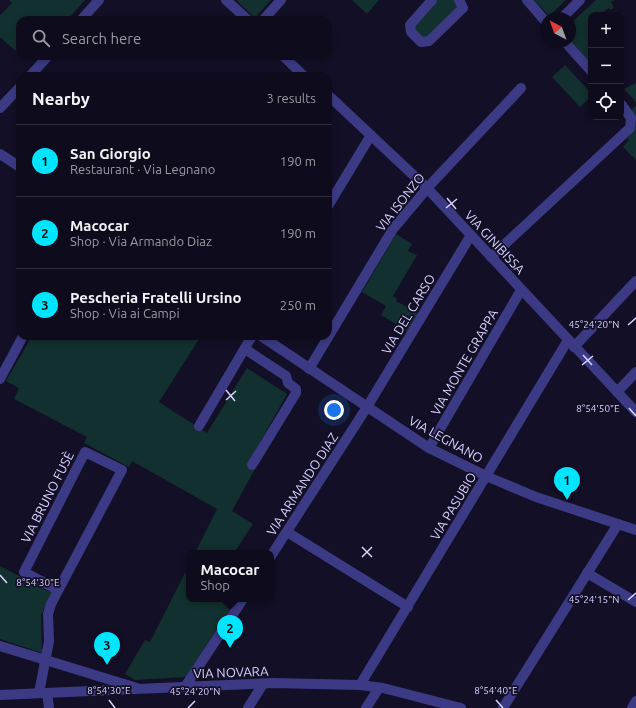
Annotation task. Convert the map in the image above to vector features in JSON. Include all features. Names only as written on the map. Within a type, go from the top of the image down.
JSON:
[{"type":"street","points":[[85,16],[99,0]]},
{"type":"street","points":[[226,0],[244,16]]},
{"type":"street","points":[[267,16],[281,0]]},
{"type":"street","points":[[432,0],[410,25],[411,32],[421,42],[429,41],[463,8],[459,0]]},
{"type":"street","points":[[526,0],[540,15]]},
{"type":"street","points":[[568,12],[580,0]]},
{"type":"street","points":[[570,48],[588,68]]},
{"type":"street","points":[[34,72],[44,60]]},
{"type":"street","points":[[287,60],[300,72]]},
{"type":"street","name":"VIA ISONZO","points":[[332,331],[393,229],[427,188],[521,88]]},
{"type":"street","points":[[0,108],[16,91]]},
{"type":"street","name":"VIA GINIBISSA","points":[[332,99],[427,188],[636,412]]},
{"type":"street","points":[[491,257],[627,132],[630,128],[631,118],[624,108]]},
{"type":"street","points":[[332,199],[371,135]]},
{"type":"street","points":[[0,154],[16,164]]},
{"type":"street","name":"VIA DEL CARSO","points":[[367,407],[471,235]]},
{"type":"street","name":"VIA PASUBIO","points":[[360,685],[486,476],[571,344],[636,281]]},
{"type":"street","name":"VIA MONTE GRAPPA","points":[[429,448],[521,290]]},
{"type":"street","points":[[0,379],[21,340]]},
{"type":"street","points":[[199,426],[250,340]]},
{"type":"street","name":"VIA LEGNANO","points":[[267,340],[309,370],[429,448],[486,476],[536,497],[636,530]]},
{"type":"street","name":"VIA ISONZO","points":[[309,370],[327,340]]},
{"type":"street","points":[[245,349],[286,376],[288,383],[296,389],[296,393],[252,465]]},
{"type":"street","points":[[617,392],[636,372]]},
{"type":"street","name":"VIA ARMANDO DIAZ","points":[[274,551],[367,407]]},
{"type":"street","name":"VIA BRUNO FUSÈ","points":[[49,708],[43,693],[46,661],[50,641],[48,614],[58,590],[122,470],[85,452],[24,572],[58,590]]},
{"type":"street","points":[[503,708],[618,524]]},
{"type":"street","points":[[286,532],[408,606]]},
{"type":"street","points":[[587,573],[636,602]]},
{"type":"street","points":[[185,687],[241,602]]},
{"type":"street","points":[[0,646],[137,688]]},
{"type":"street","points":[[248,708],[263,684]]},
{"type":"street","name":"VIA NOVARA","points":[[0,695],[137,688],[263,684],[360,685],[379,688],[461,708]]},
{"type":"street","points":[[366,708],[379,688]]},
{"type":"street","points":[[632,708],[636,702]]},
{"type":"green space","points":[[9,0],[85,0],[71,16],[16,16],[16,51],[0,37],[0,15],[12,3]]},
{"type":"green space","points":[[236,0],[271,0],[257,16],[253,16]]},
{"type":"green space","points":[[352,0],[379,0],[367,14]]},
{"type":"green space","points":[[436,0],[455,0],[458,8],[429,37],[420,37],[413,25]]},
{"type":"green space","points":[[534,0],[566,0],[553,12],[545,12]]},
{"type":"green space","points":[[596,0],[615,0],[611,2],[614,8],[610,10],[609,8],[603,12],[588,12],[588,61],[576,47],[576,18]]},
{"type":"green space","points":[[565,65],[588,90],[588,100],[580,107],[552,77]]},
{"type":"green space","points":[[636,83],[636,102],[624,89]]},
{"type":"green space","points":[[636,105],[636,160],[623,147],[629,140],[627,139],[633,129],[634,117],[631,110]]},
{"type":"green space","points":[[396,234],[412,244],[408,251],[417,255],[393,296],[397,299],[396,301],[418,313],[407,331],[381,315],[386,306],[362,292]]},
{"type":"green space","points":[[30,340],[198,340],[159,402],[207,433],[247,368],[287,394],[249,462],[256,467],[232,511],[253,524],[236,550],[196,550],[217,509],[132,461],[129,467],[84,443],[87,437],[14,399],[19,388],[6,381]]},
{"type":"green space","points":[[0,566],[52,593],[41,615],[42,653],[0,639]]},
{"type":"green space","points":[[186,571],[186,602],[234,602],[186,677],[135,680],[125,674],[145,640],[150,642]]},
{"type":"place","name":"San Giorgio","points":[[567,500]]},
{"type":"place","name":"Macocar","points":[[230,648]]},
{"type":"place","name":"Pescheria Fratelli Ursino","points":[[107,665]]}]
